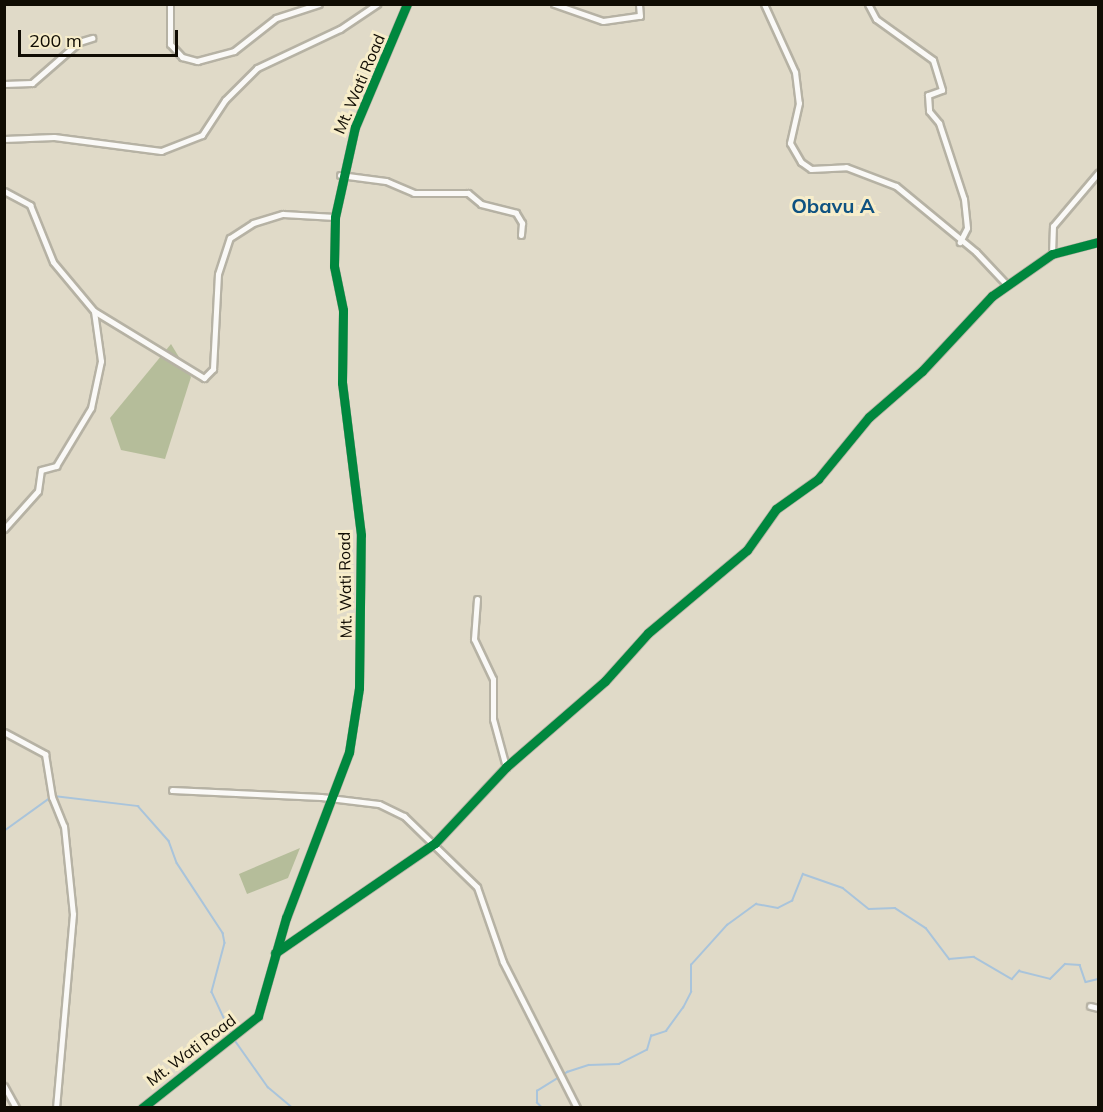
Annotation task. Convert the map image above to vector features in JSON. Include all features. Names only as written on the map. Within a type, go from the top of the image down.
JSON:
[{"type":"street","points":[[170,4],[170,44],[182,57],[197,61],[234,51],[268,22],[318,4]]},
{"type":"street","points":[[4,139],[54,137],[161,151],[202,135],[225,100],[257,68],[377,4]]},
{"type":"street","name":"Mt. Wati Road","points":[[142,1107],[258,1016],[275,953],[356,722],[362,626],[361,535],[343,393],[344,310],[334,266],[335,218],[340,176],[355,127],[407,4]]},
{"type":"street","points":[[554,4],[603,21],[640,16],[639,4]]},
{"type":"street","points":[[764,4],[795,72],[798,103],[790,143],[801,162],[811,169],[846,167],[896,186],[1006,284]]},
{"type":"street","points":[[868,4],[876,19],[933,60],[942,90],[928,95],[929,111],[939,123],[964,199],[967,228],[960,242]]},
{"type":"street","points":[[4,84],[32,83],[79,42],[92,38]]},
{"type":"street","points":[[1052,254],[1053,226],[1098,173]]},
{"type":"street","points":[[340,176],[386,181],[414,194],[468,193],[481,204],[516,213],[522,223],[520,235]]},
{"type":"street","points":[[4,191],[30,205],[53,262],[94,311],[145,346],[207,378],[216,353],[218,274],[230,238],[253,223],[283,214],[335,218]]},
{"type":"street","points":[[275,953],[435,843],[506,767],[605,681],[648,633],[747,550],[783,502],[818,479],[869,417],[1006,284],[1052,254],[1098,242]]},
{"type":"street","points":[[4,529],[38,491],[41,470],[56,466],[91,408],[101,361],[94,311]]},
{"type":"street","points":[[477,599],[474,639],[493,679],[493,719],[506,767]]},
{"type":"street","points":[[4,732],[45,754],[52,797],[64,826],[73,914],[56,1107]]},
{"type":"street","points":[[172,790],[331,798],[391,808],[435,843],[477,887],[503,962],[576,1107]]},
{"type":"street","points":[[1090,1006],[1098,1008]]},
{"type":"street","points":[[4,1086],[16,1107]]},
{"type":"green space","points":[[171,344],[191,377],[165,459],[121,450],[110,418]]},
{"type":"green space","points":[[300,848],[288,878],[247,894],[239,874]]},
{"type":"waterway","points":[[54,796],[138,806],[169,841],[177,863],[223,933],[225,943],[212,992],[232,1035]]},
{"type":"waterway","points":[[4,831],[50,798]]},
{"type":"waterway","points":[[542,1108],[537,1103],[537,1091],[567,1072],[589,1065],[619,1064],[647,1050],[651,1036],[666,1031],[683,1008],[691,992],[691,965],[727,925],[756,904],[778,908],[792,901],[803,874],[843,888],[869,909],[895,908],[926,928],[949,959],[974,957],[1012,979],[1019,971],[1050,979],[1065,964],[1080,965],[1086,982],[1098,979]]},
{"type":"waterway","points":[[234,1039],[268,1087],[293,1108]]},
{"type":"cycle path","points":[[142,1108],[258,1016],[286,918],[349,752],[359,688],[361,535],[342,383],[343,310],[334,266],[335,217],[355,127],[407,4]]},
{"type":"cycle path","points":[[275,953],[435,843],[506,767],[605,681],[648,633],[747,550],[776,509],[818,479],[869,417],[922,371],[992,296],[1052,254],[1098,242]]},
{"type":"district","name":"Obavu A","points":[[833,205]]}]
